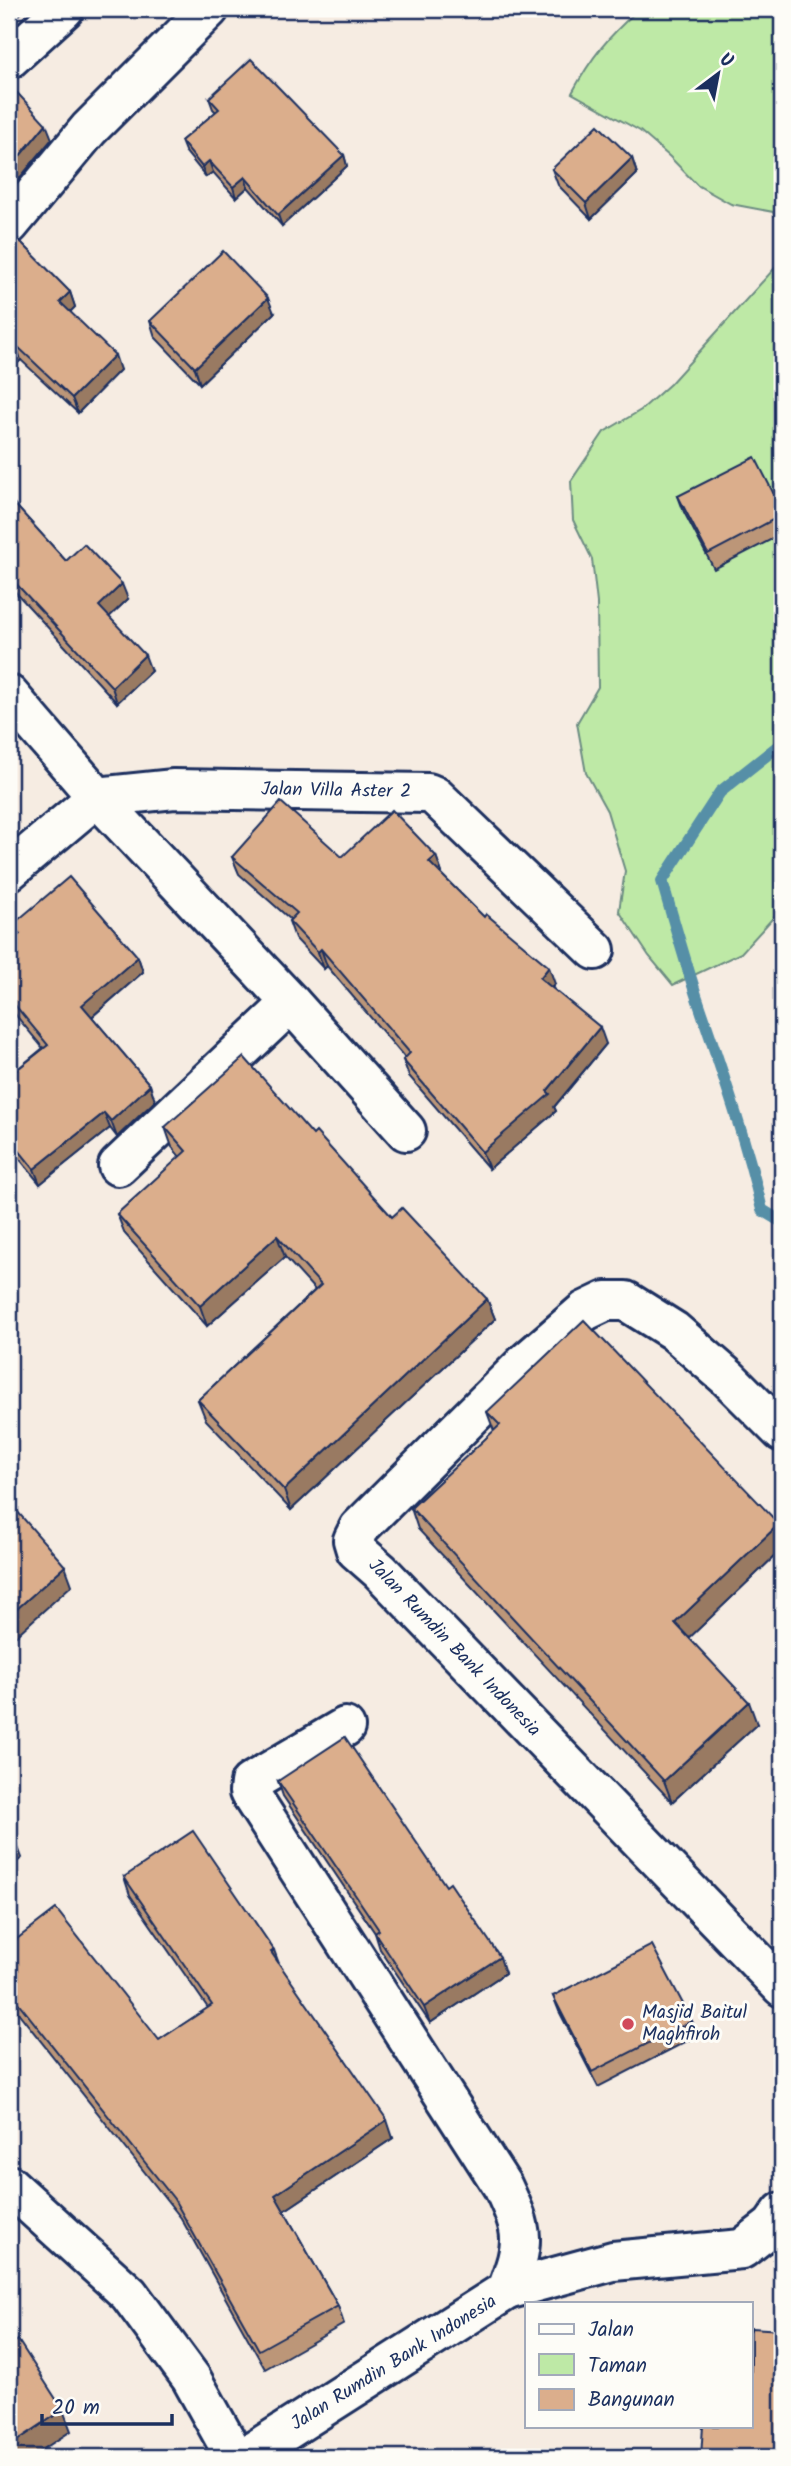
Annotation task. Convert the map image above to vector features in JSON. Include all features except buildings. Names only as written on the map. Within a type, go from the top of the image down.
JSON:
[{"type":"street","points":[[9,59],[64,9]]},
{"type":"street","points":[[9,225],[89,129],[209,9]]},
{"type":"street","points":[[9,695],[97,797],[406,1130]]},
{"type":"street","name":"Jalan Villa Aster 2","points":[[97,797],[174,789],[428,793],[435,796],[596,950]]},
{"type":"street","points":[[9,871],[97,797]]},
{"type":"street","points":[[118,1166],[290,1003]]},
{"type":"street","name":"Jalan Rumdin Bank Indonesia","points":[[782,1432],[728,1378],[674,1331],[626,1301],[606,1301],[585,1311],[524,1363],[359,1528],[353,1540],[356,1550],[380,1571],[782,1987]]},
{"type":"street","name":"Jalan Rumdin Bank Indonesia","points":[[345,1727],[250,1783],[249,1792],[503,2187],[516,2215],[522,2240],[519,2258],[507,2290]]},
{"type":"street","points":[[9,2186],[129,2294],[191,2378],[235,2457]]},
{"type":"street","name":"Jalan Rumdin Bank Indonesia","points":[[245,2457],[507,2290],[613,2261],[742,2249],[765,2232],[782,2212]]},
{"type":"green space","points":[[639,9],[782,9],[782,230],[773,212],[731,204],[697,185],[640,131],[572,93],[601,48]]},
{"type":"green space","points":[[782,260],[782,908],[741,953],[673,985],[649,956],[619,911],[625,871],[607,811],[586,773],[577,723],[598,687],[597,603],[592,559],[573,520],[571,481],[604,432],[641,410],[670,384]]},
{"type":"waterway","points":[[782,743],[720,792],[662,881],[740,1128],[762,1210],[782,1222]]},
{"type":"place","name":"Masjid Baitul Maghfiroh","points":[[628,2024]]}]
